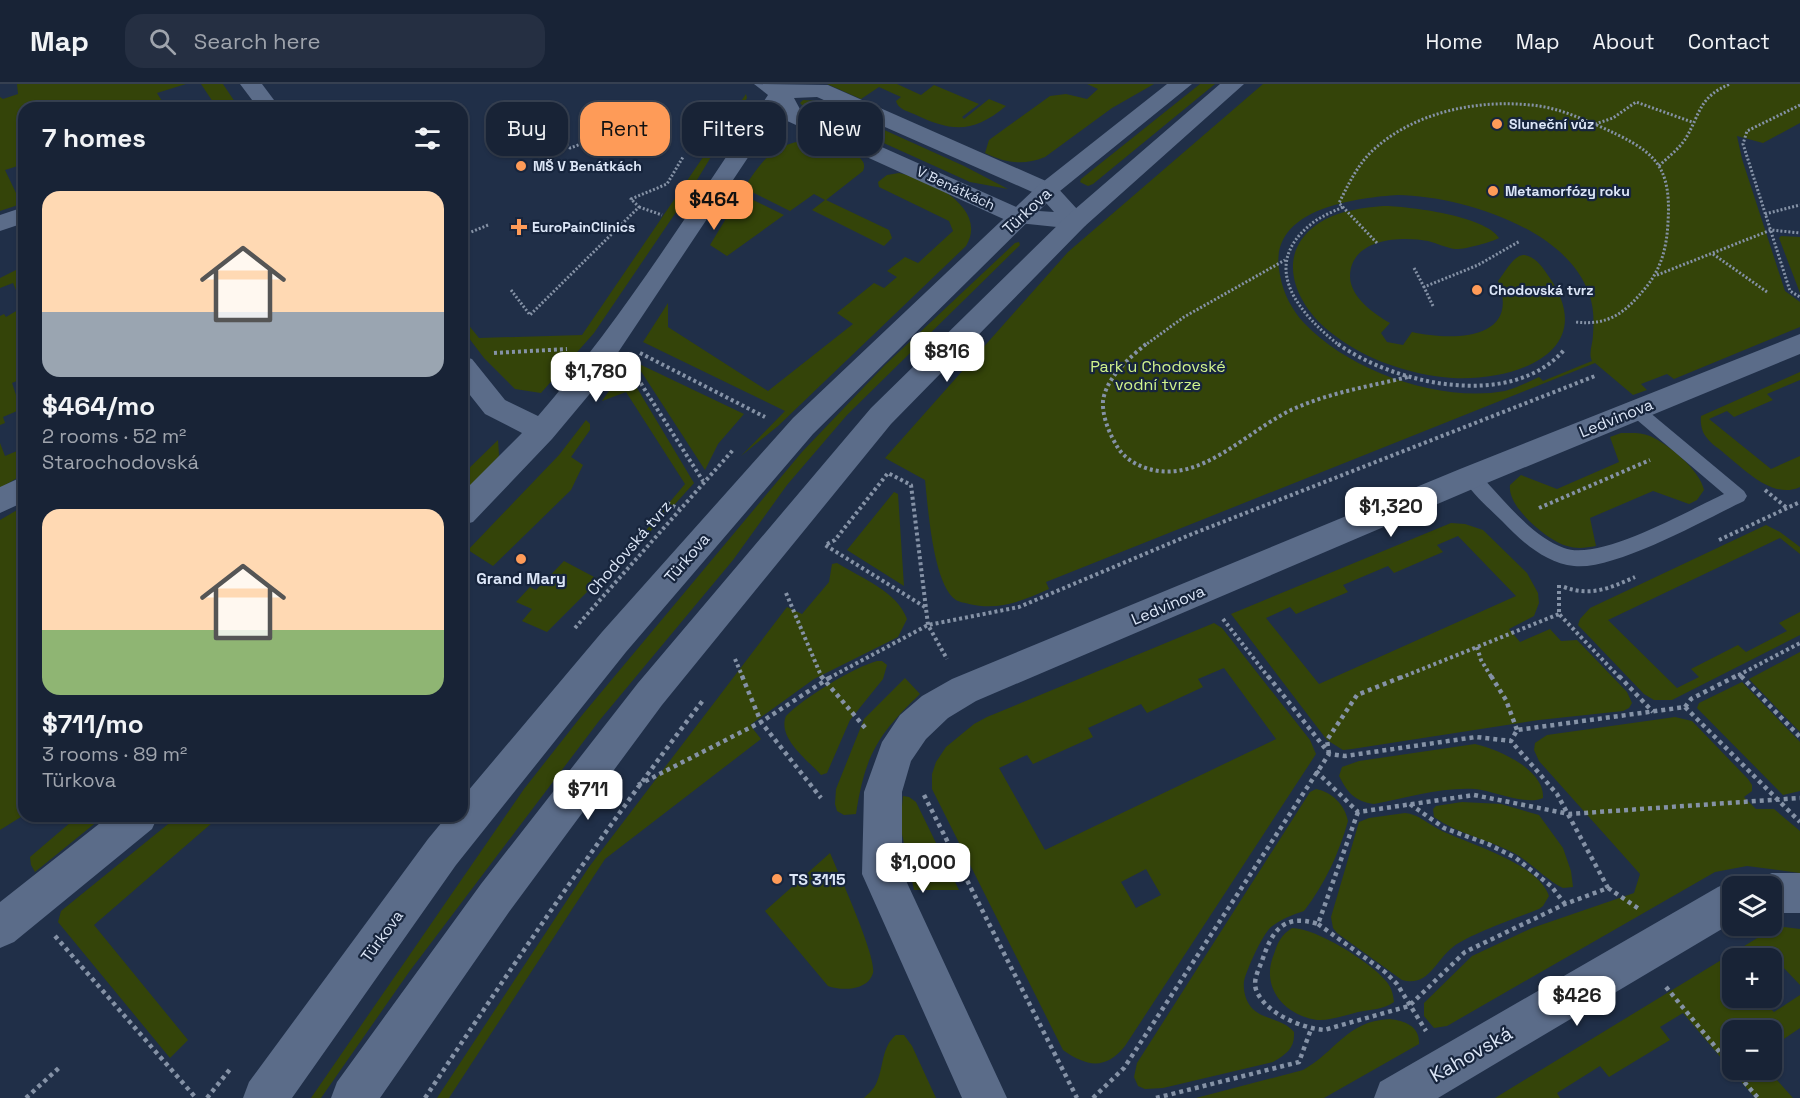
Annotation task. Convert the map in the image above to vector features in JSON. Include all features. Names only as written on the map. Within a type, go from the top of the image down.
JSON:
[{"type":"street","points":[[251,84],[264,102]]},
{"type":"street","name":"Türkova","points":[[468,820],[614,642],[803,426],[1047,190],[1181,84]]},
{"type":"street","points":[[353,1098],[495,898],[650,694],[881,416],[1076,221],[1233,84]]},
{"type":"street","points":[[468,507],[542,431],[583,383],[618,351],[777,87],[820,90],[1047,190],[1076,221]]},
{"type":"street","name":"V Benátkách","points":[[777,87],[793,115],[1019,217],[1076,221]]},
{"type":"street","points":[[0,223],[18,217]]},
{"type":"street","name":"Ledvinova","points":[[985,1098],[882,874],[884,792],[895,754],[913,728],[935,707],[964,690],[1471,477],[1800,343]]},
{"type":"street","points":[[468,373],[495,406],[542,431]]},
{"type":"street","points":[[0,501],[18,491]]},
{"type":"street","points":[[0,928],[132,822]]},
{"type":"street","name":"Türkova","points":[[265,1098],[442,852],[467,822]]},
{"type":"street","points":[[1782,893],[1800,893]]},
{"type":"street","name":"Kahovská","points":[[1396,1098],[1722,907]]},
{"type":"lane","points":[[1471,477],[1536,541],[1548,549],[1578,560],[1621,549],[1738,496],[1636,410]]},
{"type":"path","points":[[1659,166],[1685,139],[1703,101],[1720,88],[1730,84]]},
{"type":"path","points":[[1594,124],[1613,118],[1636,102],[1692,122]]},
{"type":"path","points":[[1377,243],[1339,203],[1347,183],[1365,159],[1378,146],[1398,132],[1434,115],[1472,107],[1524,104],[1566,112],[1636,147],[1664,172],[1668,187],[1669,216],[1663,256],[1656,275],[1630,304],[1607,321],[1575,322]]},
{"type":"path","points":[[1800,105],[1747,131],[1743,144],[1791,291],[1800,297]]},
{"type":"path","points":[[658,214],[639,207],[631,199],[667,184],[683,157]]},
{"type":"path","points":[[1765,214],[1800,205]]},
{"type":"path","points":[[511,290],[530,315],[639,207]]},
{"type":"path","points":[[1343,207],[1323,215],[1303,228],[1290,246],[1286,260],[1288,286],[1302,313],[1314,326],[1338,344],[1365,360],[1408,376],[1456,385],[1500,383],[1537,371],[1556,359],[1564,350]]},
{"type":"path","points":[[468,233],[488,225]]},
{"type":"path","points":[[1656,275],[1771,230],[1800,233]]},
{"type":"path","points":[[1424,287],[1478,265],[1520,241]]},
{"type":"path","points":[[1713,253],[1767,292]]},
{"type":"path","points":[[1286,260],[1164,330],[1137,350],[1121,366],[1104,394],[1103,406],[1110,434],[1117,448],[1127,460],[1158,472],[1194,468],[1218,456],[1257,427],[1284,413],[1334,394],[1408,376]]},
{"type":"path","points":[[1414,268],[1433,306]]},
{"type":"path","points":[[488,353],[575,349]]},
{"type":"path","points":[[703,481],[618,351],[632,349],[766,416]]},
{"type":"path","points":[[638,785],[761,722],[823,681],[928,625],[1019,607],[1192,534],[1596,376]]},
{"type":"path","points":[[1513,519],[1680,447]]},
{"type":"path","name":"Chodovská tvrz","points":[[577,625],[703,481],[734,450]]},
{"type":"path","points":[[925,607],[825,545],[835,540],[888,473],[911,485],[928,625],[964,690]]},
{"type":"path","points":[[1760,486],[1787,508]]},
{"type":"path","points":[[1717,540],[1800,502]]},
{"type":"path","points":[[667,503],[679,509]]},
{"type":"path","points":[[1549,579],[1579,594],[1598,594],[1641,574]]},
{"type":"path","points":[[1559,585],[1559,614],[1653,712]]},
{"type":"path","points":[[786,593],[823,681],[858,721],[895,754],[920,771],[921,789],[1077,1098]]},
{"type":"path","points":[[1219,613],[1329,754],[1345,756],[1476,737],[1511,741],[1557,794],[1608,888],[1565,904],[1465,952],[1409,1006],[1324,1030],[1311,1029],[1271,1010],[1263,1003],[1257,992],[1255,979],[1270,937],[1280,926],[1302,919],[1318,924],[1385,972],[1397,984],[1409,1006],[1450,1067]]},
{"type":"path","points":[[1094,1098],[1124,1068],[1329,754],[1327,740],[1357,696],[1559,614]]},
{"type":"path","points":[[1517,730],[1685,707],[1690,699],[1800,643]]},
{"type":"path","points":[[1477,647],[1481,660],[1506,700],[1517,730],[1511,741]]},
{"type":"path","points":[[735,659],[761,722],[821,798]]},
{"type":"path","points":[[1739,674],[1800,737]]},
{"type":"path","points":[[425,1098],[545,916],[638,785],[704,699]]},
{"type":"path","points":[[1685,707],[1800,822]]},
{"type":"path","points":[[1316,771],[1358,813]]},
{"type":"path","points":[[1358,813],[1410,803],[1474,795],[1569,814],[1800,798]]},
{"type":"path","points":[[1410,803],[1444,828],[1488,844],[1516,858],[1551,886],[1565,904]]},
{"type":"path","points":[[1318,924],[1358,813]]},
{"type":"path","points":[[48,928],[196,1098]]},
{"type":"path","points":[[1663,985],[1722,1055]]},
{"type":"path","points":[[1156,1098],[1299,1062],[1311,1029]]},
{"type":"path","points":[[26,1098],[61,1066]]},
{"type":"path","points":[[1743,1080],[1758,1098]]},
{"type":"green space","points":[[17,84],[186,84],[157,93],[163,102],[18,102],[18,166],[5,170],[16,193],[18,193],[18,205],[0,211],[0,97],[3,99],[18,94]]},
{"type":"green space","points":[[201,84],[223,84],[235,102],[213,102]]},
{"type":"green space","points":[[827,84],[897,84],[921,95],[934,85],[979,104],[962,117],[964,119],[989,99],[1006,106],[983,122],[972,126],[951,127],[927,120],[903,109],[896,101],[901,97],[879,87],[861,99]]},
{"type":"green space","points":[[1087,84],[1154,84],[1112,108],[1045,157],[1029,162],[1015,162],[985,153],[989,140],[1050,96],[1066,94],[1087,99],[1098,89]]},
{"type":"green space","points":[[1200,84],[1215,84],[1093,184],[1088,186],[1080,182],[1081,179]]},
{"type":"green space","name":"Park u Chodovské vodní tvrze","points":[[1263,84],[1800,84],[1800,123],[1763,143],[1737,136],[1742,159],[1785,291],[1800,302],[1800,327],[1674,379],[1667,374],[1641,384],[1647,390],[1633,395],[1595,363],[1046,582],[1049,589],[1029,597],[1010,604],[990,606],[961,602],[948,592],[937,563],[925,480],[885,458],[1068,252]],"holes":[[[1398,195],[1423,197],[1480,209],[1508,220],[1535,234],[1559,251],[1577,271],[1591,299],[1593,309],[1592,361],[1543,381],[1539,377],[1505,391],[1452,392],[1425,387],[1370,369],[1345,356],[1304,323],[1289,301],[1280,275],[1279,253],[1286,235],[1299,221],[1317,211],[1359,199]]]},
{"type":"green space","points":[[746,94],[745,102],[741,102]]},
{"type":"green space","points":[[803,100],[822,102],[801,102]]},
{"type":"green space","points":[[883,129],[964,166],[1008,189],[970,182],[883,143]]},
{"type":"green space","points":[[798,142],[798,156],[858,156],[861,159],[864,164],[863,171],[826,200],[889,230],[892,238],[884,246],[812,210],[825,200],[814,194],[790,211],[748,190],[745,186],[768,157],[786,156],[786,146]]},
{"type":"green space","points":[[704,156],[712,156],[594,333],[541,393],[515,389],[484,358],[468,337],[468,324],[479,338],[582,335]]},
{"type":"green space","points":[[899,173],[912,176],[940,189],[963,208],[970,219],[971,232],[966,246],[778,426],[741,456],[785,411],[643,342],[668,303],[668,327],[768,391],[853,324],[837,313],[874,283],[884,288],[897,277],[887,271],[905,257],[918,263],[953,231],[949,221],[879,187],[878,182],[887,175]]},
{"type":"green space","points":[[739,197],[747,197],[784,215],[727,256],[710,245]]},
{"type":"green space","points":[[1383,206],[1427,210],[1463,218],[1491,230],[1499,238],[1459,249],[1428,241],[1392,240],[1379,242],[1359,254],[1353,263],[1351,284],[1364,304],[1390,323],[1381,333],[1387,342],[1403,345],[1412,332],[1463,336],[1492,326],[1500,316],[1503,301],[1498,281],[1512,262],[1519,256],[1527,255],[1543,268],[1562,302],[1564,325],[1557,344],[1541,359],[1519,369],[1494,376],[1442,377],[1382,362],[1354,348],[1329,331],[1305,304],[1297,289],[1293,274],[1294,259],[1299,244],[1309,231],[1339,213]]},
{"type":"green space","points":[[1781,236],[1800,237],[1800,293],[1779,238]]},
{"type":"green space","points":[[1019,242],[1020,245],[847,415],[787,485],[733,560],[599,721],[409,972],[321,1098],[311,1098],[524,789],[583,714],[802,452],[885,365],[1015,243]]},
{"type":"green space","points":[[18,269],[18,295],[13,283],[0,288],[0,278]]},
{"type":"green space","points":[[18,310],[18,380],[12,383],[18,398],[18,411],[3,417],[5,423],[0,425],[0,316],[4,314],[6,317]]},
{"type":"green space","points":[[635,362],[744,414],[718,444],[705,470]]},
{"type":"green space","points":[[625,368],[694,483],[640,543],[637,541],[685,484],[626,392],[602,401]]},
{"type":"green space","points":[[1800,372],[1800,380],[1767,394],[1773,400],[1734,417],[1727,411],[1709,419],[1771,469],[1800,456],[1800,487],[1790,490],[1780,489],[1760,481],[1711,442],[1703,431],[1701,416]]},
{"type":"green space","points":[[586,420],[590,424],[590,430],[571,457],[583,465],[571,490],[493,566],[468,550],[559,455]]},
{"type":"green space","points":[[1621,433],[1639,433],[1650,436],[1682,458],[1696,474],[1704,490],[1697,500],[1689,504],[1653,491],[1590,518],[1596,546],[1585,548],[1570,547],[1559,543],[1539,530],[1521,512],[1511,494],[1510,485],[1521,475],[1557,489],[1619,462],[1610,437]]},
{"type":"green space","points":[[498,440],[499,456],[468,491],[468,469]]},
{"type":"green space","points":[[0,443],[5,456],[18,451],[18,478],[0,488]]},
{"type":"green space","points":[[894,492],[898,494],[904,586],[847,550]]},
{"type":"green space","points":[[18,510],[18,819],[0,830],[0,520]]},
{"type":"green space","points":[[1451,523],[1465,524],[1483,530],[1527,573],[1538,593],[1539,603],[1534,616],[1509,629],[1520,642],[1550,629],[1561,641],[1577,640],[1627,692],[1632,703],[1623,711],[1539,720],[1343,750],[1327,740],[1231,614]],"holes":[[[1458,536],[1516,596],[1319,684],[1266,618],[1290,607],[1296,614],[1348,592],[1343,585],[1388,566],[1394,573],[1443,552],[1437,545]]]},
{"type":"green space","points":[[1766,525],[1800,547],[1800,554],[1780,538],[1608,620],[1677,688],[1699,677],[1691,669],[1738,645],[1746,652],[1787,631],[1779,623],[1800,612],[1800,635],[1672,700],[1654,700],[1644,694],[1578,625],[1580,619],[1590,608]]},
{"type":"green space","points":[[564,561],[596,578],[601,578],[547,632],[522,621],[532,609],[516,602],[530,587],[536,590]]},
{"type":"green space","points":[[837,563],[887,593],[902,609],[907,619],[898,637],[814,679],[750,725],[761,739],[605,859],[449,1098],[437,1098],[589,867],[787,607],[802,614],[829,582],[832,564]]},
{"type":"green space","points":[[1214,623],[1222,628],[1310,740],[1316,754],[1125,1046],[1118,1054],[1103,1062],[1088,1063],[1063,1050],[932,789],[932,774],[936,762],[946,747],[974,724]],"holes":[[[1224,668],[1276,739],[1045,850],[999,768],[1027,755],[1033,764],[1093,737],[1088,728],[1141,704],[1147,713],[1203,687],[1198,679]],[[1146,869],[1161,895],[1136,908],[1121,882]]]},
{"type":"green space","points":[[1800,652],[1800,732],[1749,679]]},
{"type":"green space","points":[[877,661],[882,661],[887,665],[883,679],[850,720],[827,773],[821,775],[790,740],[784,724],[786,716],[829,684]]},
{"type":"green space","points":[[905,678],[920,694],[893,722],[875,748],[864,777],[856,814],[844,815],[837,811],[836,789],[864,719]]},
{"type":"green space","points":[[1742,682],[1800,742],[1800,791],[1783,795],[1697,708],[1699,703]]},
{"type":"green space","points":[[1675,717],[1692,721],[1748,779],[1752,785],[1752,791],[1744,797],[1756,809],[1774,809],[1800,831],[1800,873],[1747,866],[1715,872],[1447,1026],[1434,1028],[1424,1016],[1424,1003],[1472,956],[1532,928],[1634,893],[1640,874],[1539,761],[1534,750],[1535,743],[1547,735]]},
{"type":"green space","points":[[1475,744],[1495,750],[1528,769],[1542,788],[1543,798],[1528,800],[1483,790],[1462,789],[1437,791],[1374,804],[1361,801],[1352,795],[1339,776],[1342,767],[1359,761]]},
{"type":"green space","points":[[1316,789],[1332,796],[1341,805],[1346,815],[1348,821],[1340,845],[1325,879],[1304,911],[1283,919],[1267,931],[1255,952],[1244,981],[1245,994],[1251,1007],[1284,1024],[1294,1032],[1291,1046],[1286,1053],[1273,1062],[1163,1088],[1145,1089],[1138,1086],[1134,1077],[1137,1063],[1310,792]]},
{"type":"green space","points":[[903,796],[916,802],[959,890],[914,890],[900,825]]},
{"type":"green space","points":[[1462,802],[1501,804],[1539,815],[1563,848],[1571,871],[1573,887],[1563,888],[1514,853],[1453,828],[1434,817],[1433,809],[1436,806]]},
{"type":"green space","points":[[1405,813],[1415,815],[1442,831],[1518,865],[1543,885],[1549,896],[1539,909],[1461,942],[1446,953],[1425,977],[1411,981],[1402,980],[1337,933],[1333,928],[1331,917],[1359,822],[1369,818]]},
{"type":"green space","points":[[71,822],[97,822],[35,872],[30,857]]},
{"type":"green space","points":[[171,822],[213,822],[94,925],[188,1040],[170,1058],[58,922],[61,911]]},
{"type":"green space","points":[[830,853],[863,933],[873,964],[870,979],[854,988],[840,989],[828,986],[765,911]]},
{"type":"green space","points":[[1782,927],[1800,929],[1800,985],[1782,966],[1782,948],[1741,948],[1761,936],[1782,936]]},
{"type":"green space","points":[[1292,928],[1302,929],[1328,940],[1368,964],[1389,985],[1394,1002],[1382,1008],[1322,1020],[1305,1017],[1285,1006],[1273,988],[1270,966],[1279,942]]},
{"type":"green space","points":[[1722,960],[1722,1008],[1770,1008],[1774,1012],[1800,995],[1800,1028],[1782,1040],[1782,1020],[1722,1020],[1722,1059],[1683,1013],[1660,1027],[1670,1040],[1609,1077],[1600,1066],[1557,1093],[1560,1098],[1495,1098]]},
{"type":"green space","points":[[1390,1019],[1401,1021],[1414,1029],[1419,1038],[1419,1044],[1324,1098],[1196,1098],[1303,1070],[1352,1031],[1375,1021]]},
{"type":"green space","points":[[896,1035],[904,1035],[912,1046],[936,1098],[864,1098],[875,1086],[885,1052]]},
{"type":"green space","points":[[1740,1080],[1777,1080],[1793,1098],[1755,1098]]},
{"type":"place","name":"Sluneční vůz","points":[[1497,124]]},
{"type":"place","name":"MŠ V Benátkách","points":[[521,166]]},
{"type":"place","name":"Metamorfózy roku","points":[[1493,191]]},
{"type":"place","name":"EuroPainClinics","points":[[519,227]]},
{"type":"place","name":"Chodovská tvrz","points":[[1477,290]]},
{"type":"place","name":"Grand Mary","points":[[521,559]]},
{"type":"place","name":"TS 3115","points":[[777,879]]}]
